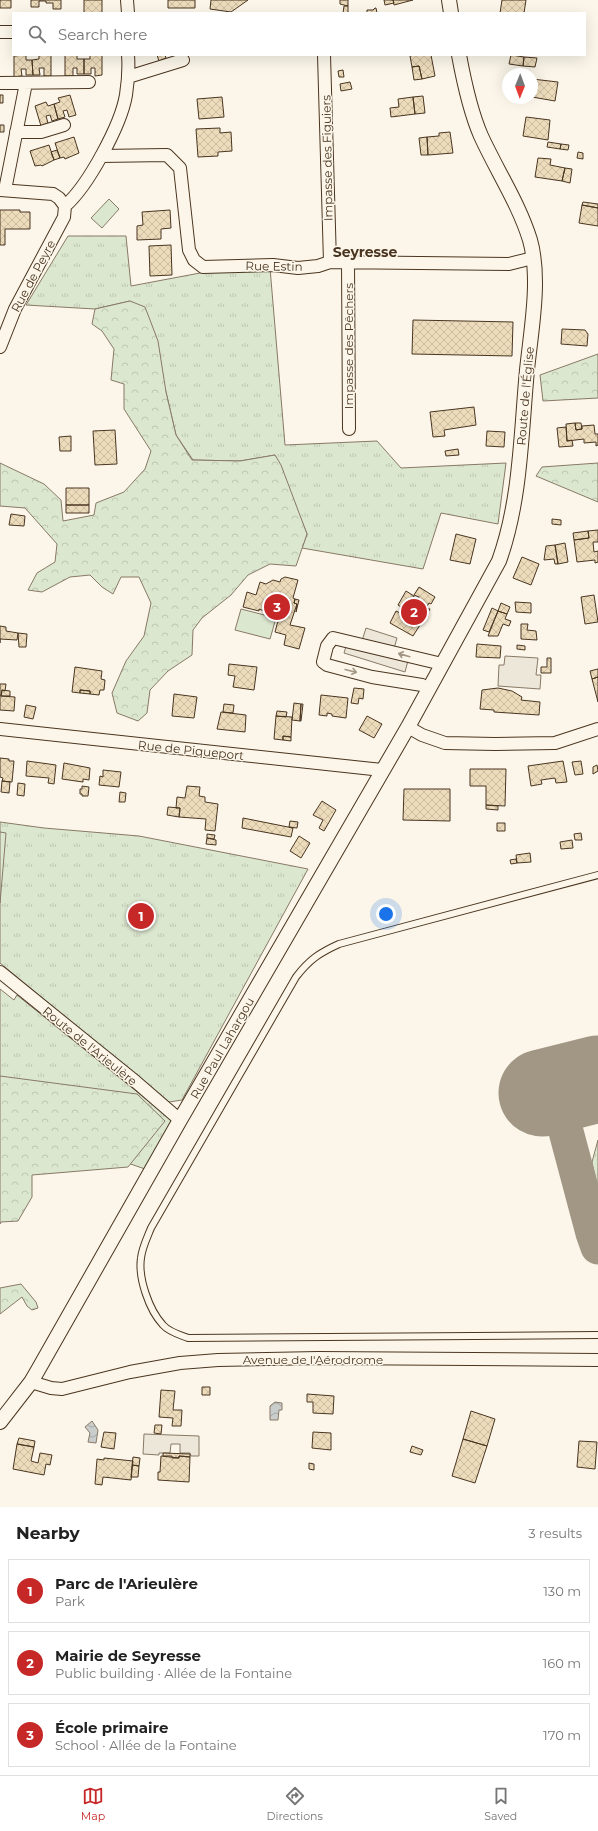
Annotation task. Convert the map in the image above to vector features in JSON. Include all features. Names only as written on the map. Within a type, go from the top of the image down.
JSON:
[{"type":"street","points":[[128,0],[128,12]]},
{"type":"street","points":[[449,0],[451,12]]},
{"type":"street","points":[[0,32],[12,32]]},
{"type":"street","points":[[26,83],[2,190],[53,194],[60,198],[65,206],[86,182],[101,156],[117,121],[126,96],[128,56]]},
{"type":"street","name":"Impasse des Figuiers","points":[[324,56],[330,262]]},
{"type":"street","name":"Route de l'Église","points":[[408,727],[499,561],[507,540],[515,491],[533,302],[534,258],[530,241],[521,217],[480,135],[467,96],[458,56]]},
{"type":"street","points":[[128,77],[183,60]]},
{"type":"street","points":[[0,83],[89,82]]},
{"type":"street","points":[[16,132],[41,132],[64,125]]},
{"type":"street","name":"Rue Estin","points":[[101,156],[167,155],[180,168],[189,250],[194,260],[203,267],[273,265],[298,268],[318,266],[330,262],[509,264],[534,258]]},
{"type":"street","name":"Rue de Peyre","points":[[0,347],[15,309],[64,217],[65,206]]},
{"type":"street","name":"Impasse des Pêchers","points":[[348,262],[349,430]]},
{"type":"street","points":[[428,689],[422,685],[372,677],[327,665],[323,662],[327,646],[333,638],[442,664]]},
{"type":"street","points":[[408,727],[422,735],[445,743],[502,744],[555,743],[598,729]]},
{"type":"street","name":"Rue Paul Lahargou","points":[[0,1422],[35,1376],[180,1120],[408,727]]},
{"type":"street","name":"Rue de Piqueport","points":[[0,729],[382,770]]},
{"type":"street","name":"Route de l'Arieulère","points":[[0,972],[136,1082],[180,1120]]},
{"type":"street","name":"Avenue de l'Aérodrome","points":[[35,1376],[51,1388],[62,1389],[130,1372],[180,1363],[218,1360],[318,1358],[598,1360]]},
{"type":"lane","points":[[598,875],[339,944],[321,951],[307,963],[296,977],[151,1228],[144,1244],[141,1258],[141,1277],[152,1307],[163,1326],[188,1338],[598,1335]]},
{"type":"green space","points":[[109,199],[119,209],[102,228],[91,218]]},
{"type":"green space","points":[[68,236],[126,236],[131,286],[200,273],[270,268],[285,445],[377,441],[401,468],[506,463],[498,524],[441,513],[423,569],[302,548],[307,534],[275,455],[240,461],[193,460],[176,435],[166,392],[130,301],[95,309],[26,305]]},
{"type":"green space","points":[[130,301],[145,307],[158,341],[166,392],[176,435],[192,460],[240,461],[275,455],[281,465],[307,534],[296,566],[270,564],[248,575],[231,595],[202,618],[193,630],[192,655],[168,671],[150,690],[147,713],[138,721],[117,713],[112,693],[126,661],[144,636],[151,603],[139,577],[121,577],[113,594],[102,587],[90,575],[70,577],[42,592],[28,590],[37,573],[55,562],[57,544],[25,508],[0,506],[0,463],[44,484],[61,500],[63,521],[94,515],[96,503],[124,492],[145,469],[151,451],[124,409],[124,384],[111,380],[114,349],[102,331],[92,324],[95,309]]},
{"type":"green space","points":[[598,354],[598,398],[543,401],[540,375]]},
{"type":"green space","points":[[598,463],[598,502],[536,476],[542,467]]},
{"type":"green space","points":[[241,609],[276,618],[270,639],[235,630]]},
{"type":"green space","points":[[0,822],[44,828],[139,836],[308,869],[182,1100],[169,1102],[0,963]]},
{"type":"green space","points":[[0,832],[6,833],[0,903]]},
{"type":"green space","points":[[0,989],[14,1000],[17,995],[172,1120],[145,1169],[53,1137],[0,1090]]},
{"type":"green space","points":[[0,1076],[137,1094],[165,1121],[128,1167],[32,1175],[32,1197],[18,1221],[1,1222],[0,1224]]},
{"type":"green space","points":[[598,1140],[598,1194],[592,1162]]},
{"type":"green space","points":[[21,1284],[36,1302],[38,1308],[32,1310],[27,1306],[22,1297],[0,1314],[0,1288]]},
{"type":"shaded area","points":[[366,628],[397,638],[393,652],[409,657],[405,672],[344,653],[348,640],[361,644]]},
{"type":"shaded area","points":[[505,656],[538,658],[536,675],[541,675],[540,689],[498,686],[499,665],[504,665]]},
{"type":"shaded area","points":[[144,1434],[199,1436],[199,1456],[191,1456],[190,1453],[180,1453],[180,1444],[171,1444],[170,1453],[159,1453],[159,1455],[143,1454]]},
{"type":"water","points":[[275,1402],[282,1403],[282,1410],[279,1410],[278,1420],[270,1420],[270,1406]]},
{"type":"water","points":[[92,1421],[98,1430],[96,1443],[88,1442],[90,1433],[85,1427]]},
{"type":"building","points":[[0,0],[11,0],[11,8],[0,8]]},
{"type":"building","points":[[31,0],[61,0],[61,9],[53,9],[53,3],[46,3],[46,1],[39,1],[39,7],[31,7]]},
{"type":"building","points":[[84,0],[102,0],[102,12],[84,12]]},
{"type":"building","points":[[168,0],[195,0],[195,8],[168,8]]},
{"type":"building","points":[[211,0],[248,0],[231,12],[210,9]]},
{"type":"building","points":[[340,0],[348,0],[348,6],[340,4]]},
{"type":"building","points":[[384,0],[393,0],[394,3],[385,5]]},
{"type":"building","points":[[393,0],[413,0],[394,5]]},
{"type":"building","points":[[502,0],[526,0],[524,12],[500,12]]},
{"type":"building","points":[[344,6],[348,6],[348,12],[343,12]]},
{"type":"building","points":[[376,8],[377,12],[367,12],[367,10],[373,10]]},
{"type":"building","points":[[14,56],[26,56],[26,60],[32,60],[33,75],[26,75],[26,69],[21,69],[22,76],[14,77]]},
{"type":"building","points":[[39,56],[51,56],[51,76],[44,76],[44,68],[39,68],[40,75],[33,75],[32,60],[39,59]]},
{"type":"building","points":[[65,56],[77,56],[77,59],[84,59],[84,74],[77,74],[77,68],[73,68],[73,76],[65,76]]},
{"type":"building","points":[[90,56],[102,56],[102,75],[95,76],[95,68],[91,68],[91,74],[84,74],[84,59],[90,59]]},
{"type":"building","points":[[157,56],[165,56],[166,58],[159,61]]},
{"type":"building","points":[[410,56],[431,56],[435,76],[422,79],[419,66],[412,67]]},
{"type":"building","points":[[511,56],[524,57],[523,66],[509,64]]},
{"type":"building","points":[[524,57],[537,58],[535,67],[523,66]]},
{"type":"building","points":[[419,66],[422,79],[414,80],[412,67]]},
{"type":"building","points":[[343,70],[344,77],[339,77],[338,71]]},
{"type":"building","points":[[538,80],[558,82],[555,101],[538,98]]},
{"type":"building","points":[[350,82],[352,89],[341,91],[340,84]]},
{"type":"building","points":[[0,95],[3,95],[3,103],[0,103]]},
{"type":"building","points":[[70,95],[76,115],[69,117],[67,110],[63,111],[65,117],[58,119],[54,104],[60,102],[58,98]]},
{"type":"building","points":[[423,96],[425,113],[415,114],[413,97]]},
{"type":"building","points":[[222,97],[224,117],[199,119],[197,99]]},
{"type":"building","points":[[413,97],[415,114],[391,117],[390,108],[399,107],[398,99]]},
{"type":"building","points":[[46,102],[48,106],[54,104],[58,119],[52,121],[50,115],[46,116],[48,123],[41,126],[35,106]]},
{"type":"building","points":[[526,117],[550,120],[548,140],[523,136]]},
{"type":"building","points":[[0,125],[4,125],[4,132],[0,132]]},
{"type":"building","points":[[220,128],[220,133],[231,132],[232,151],[218,152],[218,156],[198,157],[196,129]]},
{"type":"building","points":[[450,132],[453,153],[428,155],[427,137],[439,136],[439,133]]},
{"type":"building","points":[[74,137],[79,153],[65,159],[64,157],[60,158],[55,143]]},
{"type":"building","points":[[427,137],[428,155],[421,155],[419,138]]},
{"type":"building","points":[[548,142],[561,144],[560,149],[547,147]]},
{"type":"building","points":[[561,144],[569,145],[568,150],[560,149]]},
{"type":"building","points":[[49,145],[54,160],[42,166],[35,166],[30,151]]},
{"type":"building","points":[[57,150],[60,158],[54,160],[51,152]]},
{"type":"building","points":[[578,152],[583,153],[583,159],[577,158]]},
{"type":"building","points":[[538,158],[551,159],[550,165],[565,168],[562,181],[535,177]]},
{"type":"building","points":[[565,168],[572,169],[570,183],[562,181]]},
{"type":"building","points":[[583,202],[598,204],[598,208],[582,205]]},
{"type":"building","points":[[582,205],[598,208],[598,226],[579,223]]},
{"type":"building","points":[[0,210],[20,210],[20,212],[30,212],[30,229],[5,229],[5,245],[0,245]]},
{"type":"building","points":[[170,210],[171,228],[161,229],[161,239],[137,240],[137,226],[143,225],[142,212]]},
{"type":"building","points":[[171,245],[172,275],[150,276],[149,246]]},
{"type":"building","points":[[413,320],[513,322],[512,356],[412,354]]},
{"type":"building","points":[[562,329],[585,330],[588,334],[587,346],[561,344]]},
{"type":"building","points":[[474,407],[476,425],[444,430],[445,436],[433,437],[430,412]]},
{"type":"building","points":[[575,423],[576,430],[582,429],[582,426],[594,425],[595,434],[598,434],[598,445],[596,446],[596,442],[584,443],[584,439],[567,441],[566,424]]},
{"type":"building","points":[[575,423],[581,423],[582,429],[576,430]]},
{"type":"building","points":[[566,427],[567,441],[572,440],[573,446],[559,447],[557,428]]},
{"type":"building","points":[[115,430],[117,464],[95,465],[93,431]]},
{"type":"building","points":[[487,431],[505,432],[504,447],[486,446]]},
{"type":"building","points":[[71,436],[71,451],[60,451],[59,437]]},
{"type":"building","points":[[458,449],[459,455],[446,456],[445,451]]},
{"type":"building","points":[[66,488],[89,488],[89,505],[66,505]]},
{"type":"building","points":[[66,505],[89,505],[89,513],[66,513]]},
{"type":"building","points":[[11,514],[25,516],[24,526],[9,525]]},
{"type":"building","points":[[552,519],[561,520],[561,525],[552,524]]},
{"type":"building","points":[[598,530],[598,542],[593,542],[594,552],[598,551],[598,562],[595,563],[595,560],[577,562],[574,540],[589,538],[588,531]]},
{"type":"building","points":[[588,531],[589,538],[574,540],[573,533]]},
{"type":"building","points":[[456,534],[476,539],[470,564],[450,560]]},
{"type":"building","points":[[565,543],[568,562],[558,564],[555,545]]},
{"type":"building","points":[[555,545],[558,564],[555,564],[554,559],[544,560],[546,546]]},
{"type":"building","points":[[522,557],[539,564],[531,585],[513,578]]},
{"type":"building","points":[[285,577],[298,580],[293,598],[295,599],[294,603],[297,604],[290,625],[305,628],[299,649],[284,645],[286,635],[275,632],[279,617],[259,609],[259,611],[243,607],[247,592],[256,595],[260,582],[266,584],[273,580],[280,582],[281,579]]},
{"type":"building","points":[[419,587],[435,597],[431,604],[429,603],[426,608],[430,609],[413,636],[390,623],[396,611],[400,613],[403,608],[398,605],[406,591],[414,596],[413,600],[417,602],[419,597],[414,595]]},
{"type":"building","points":[[594,595],[598,622],[585,624],[581,597]]},
{"type":"building","points":[[295,599],[299,600],[296,612],[297,604],[294,603]]},
{"type":"building","points":[[515,602],[531,603],[531,613],[516,612]]},
{"type":"building","points":[[501,603],[510,607],[507,614],[498,611]]},
{"type":"building","points":[[492,608],[498,611],[489,632],[483,630]]},
{"type":"building","points":[[498,611],[507,614],[505,619],[511,621],[509,626],[503,624],[498,636],[488,636]]},
{"type":"building","points":[[521,624],[528,624],[527,630],[536,631],[537,640],[521,639]]},
{"type":"building","points":[[0,626],[6,627],[6,631],[18,633],[17,640],[0,639]]},
{"type":"building","points":[[18,633],[27,634],[26,647],[19,647]]},
{"type":"building","points":[[477,644],[501,646],[500,658],[476,657]]},
{"type":"building","points":[[517,645],[525,646],[525,650],[517,649]]},
{"type":"building","points":[[547,658],[551,658],[551,673],[541,673],[541,667],[547,667]]},
{"type":"building","points":[[229,664],[257,667],[254,690],[233,687],[235,676],[228,675]]},
{"type":"building","points":[[75,667],[102,671],[101,679],[105,680],[104,690],[100,690],[99,695],[90,694],[90,691],[80,690],[80,693],[72,692]]},
{"type":"building","points":[[598,669],[598,677],[592,679],[590,671]]},
{"type":"building","points":[[598,677],[598,702],[592,679]]},
{"type":"building","points":[[0,684],[6,684],[5,691],[2,690],[1,696],[15,697],[14,711],[0,710]]},
{"type":"building","points":[[354,688],[364,689],[363,699],[359,698],[358,704],[351,703]]},
{"type":"building","points":[[498,688],[512,691],[522,697],[521,700],[540,702],[539,715],[494,712],[494,710],[480,709],[482,690]]},
{"type":"building","points":[[2,690],[10,691],[10,696],[1,696]]},
{"type":"building","points":[[80,690],[90,691],[90,694],[80,693]]},
{"type":"building","points":[[174,694],[197,697],[194,718],[172,716]]},
{"type":"building","points":[[321,695],[348,698],[346,718],[332,716],[332,714],[327,713],[327,716],[319,715]]},
{"type":"building","points":[[294,703],[301,704],[300,721],[292,720]]},
{"type":"building","points":[[224,704],[234,705],[233,713],[223,712]]},
{"type":"building","points":[[301,704],[303,704],[300,721]]},
{"type":"building","points":[[26,705],[36,707],[33,719],[24,717]]},
{"type":"building","points":[[277,711],[287,712],[286,717],[276,716]]},
{"type":"building","points":[[221,712],[246,715],[245,732],[217,729]]},
{"type":"building","points":[[276,716],[292,717],[291,737],[283,736],[283,740],[274,739]]},
{"type":"building","points":[[367,716],[382,724],[374,738],[359,730]]},
{"type":"building","points":[[283,736],[291,737],[291,741],[283,740]]},
{"type":"building","points":[[0,758],[14,761],[12,782],[2,781],[3,778],[0,777]]},
{"type":"building","points":[[27,761],[56,765],[54,784],[48,783],[49,778],[26,776]]},
{"type":"building","points":[[563,761],[567,782],[556,783],[555,778],[541,780],[542,784],[531,786],[528,766]]},
{"type":"building","points":[[581,761],[583,774],[575,775],[572,762]]},
{"type":"building","points":[[64,763],[90,768],[89,780],[83,779],[83,782],[62,779]]},
{"type":"building","points":[[597,765],[598,771],[593,774],[593,767]]},
{"type":"building","points":[[470,769],[506,769],[505,806],[486,805],[486,786],[470,786]]},
{"type":"building","points":[[103,770],[121,772],[119,787],[99,785],[100,776],[103,777]]},
{"type":"building","points":[[2,781],[10,782],[9,793],[1,792]]},
{"type":"building","points":[[18,783],[25,784],[24,796],[17,795]]},
{"type":"building","points":[[82,786],[89,787],[88,796],[82,796],[82,794],[80,794],[80,789],[82,789]]},
{"type":"building","points":[[187,786],[200,787],[199,796],[205,797],[205,802],[218,804],[215,831],[205,830],[206,819],[179,817],[180,808],[176,808],[177,797],[185,798]]},
{"type":"building","points":[[404,789],[450,789],[450,821],[403,820]]},
{"type":"building","points":[[120,792],[126,793],[125,802],[119,802]]},
{"type":"building","points":[[322,801],[336,810],[324,831],[319,828],[323,820],[313,815]]},
{"type":"building","points":[[486,805],[498,806],[498,810],[486,809]]},
{"type":"building","points":[[168,807],[180,808],[179,817],[167,815]]},
{"type":"building","points":[[243,818],[293,828],[291,837],[242,828]]},
{"type":"building","points":[[290,821],[298,822],[297,828],[289,827]]},
{"type":"building","points":[[497,823],[505,823],[505,831],[497,831]]},
{"type":"building","points":[[581,833],[582,840],[575,840],[574,834]]},
{"type":"building","points":[[207,834],[215,835],[214,839],[207,838]]},
{"type":"building","points":[[299,836],[310,843],[301,858],[290,851]]},
{"type":"building","points":[[207,838],[216,840],[216,845],[206,844]]},
{"type":"building","points":[[572,840],[573,848],[561,849],[560,842]]},
{"type":"building","points":[[530,853],[531,862],[517,863],[516,855]]},
{"type":"building","points":[[516,859],[517,863],[511,864],[510,860]]},
{"type":"building","points":[[202,1387],[210,1387],[210,1395],[202,1395]]},
{"type":"building","points":[[161,1390],[175,1391],[173,1410],[182,1410],[181,1426],[172,1426],[173,1418],[159,1417]]},
{"type":"building","points":[[307,1394],[334,1396],[333,1414],[313,1413],[313,1402],[307,1402]]},
{"type":"building","points":[[471,1411],[495,1419],[487,1446],[463,1439]]},
{"type":"building","points":[[155,1425],[162,1425],[161,1434],[154,1433]]},
{"type":"building","points":[[104,1432],[116,1433],[114,1449],[101,1447]]},
{"type":"building","points":[[313,1432],[331,1433],[331,1450],[312,1448]]},
{"type":"building","points":[[19,1438],[35,1441],[34,1447],[17,1444]]},
{"type":"building","points":[[463,1439],[487,1446],[475,1483],[452,1476]]},
{"type":"building","points":[[579,1441],[597,1442],[595,1469],[577,1467]]},
{"type":"building","points":[[17,1444],[34,1447],[31,1461],[38,1463],[40,1453],[52,1455],[50,1465],[46,1464],[44,1475],[13,1469]]},
{"type":"building","points":[[412,1446],[423,1450],[421,1455],[410,1452]]},
{"type":"building","points":[[163,1453],[190,1454],[190,1457],[179,1456],[179,1458],[172,1458],[172,1456],[163,1456]]},
{"type":"building","points":[[161,1456],[179,1458],[179,1456],[190,1457],[189,1482],[158,1480]]},
{"type":"building","points":[[133,1457],[140,1458],[139,1466],[132,1465]]},
{"type":"building","points":[[104,1458],[133,1461],[131,1480],[103,1477],[102,1485],[95,1484],[97,1459],[104,1460]]},
{"type":"building","points":[[309,1463],[314,1464],[314,1470],[309,1469]]},
{"type":"building","points":[[132,1465],[139,1466],[138,1477],[131,1477]]},
{"type":"taxiway","points":[[598,1081],[573,1089],[565,1096],[560,1109],[598,1247]]},
{"type":"runway","points":[[542,1093],[598,1079]]},
{"type":"place","name":"École primaire","points":[[277,607]]},
{"type":"place","name":"Mairie de Seyresse","points":[[414,612]]},
{"type":"place","name":"Parc de l'Arieulère","points":[[141,916]]},
{"type":"district","name":"Seyresse","points":[[365,252]]}]
